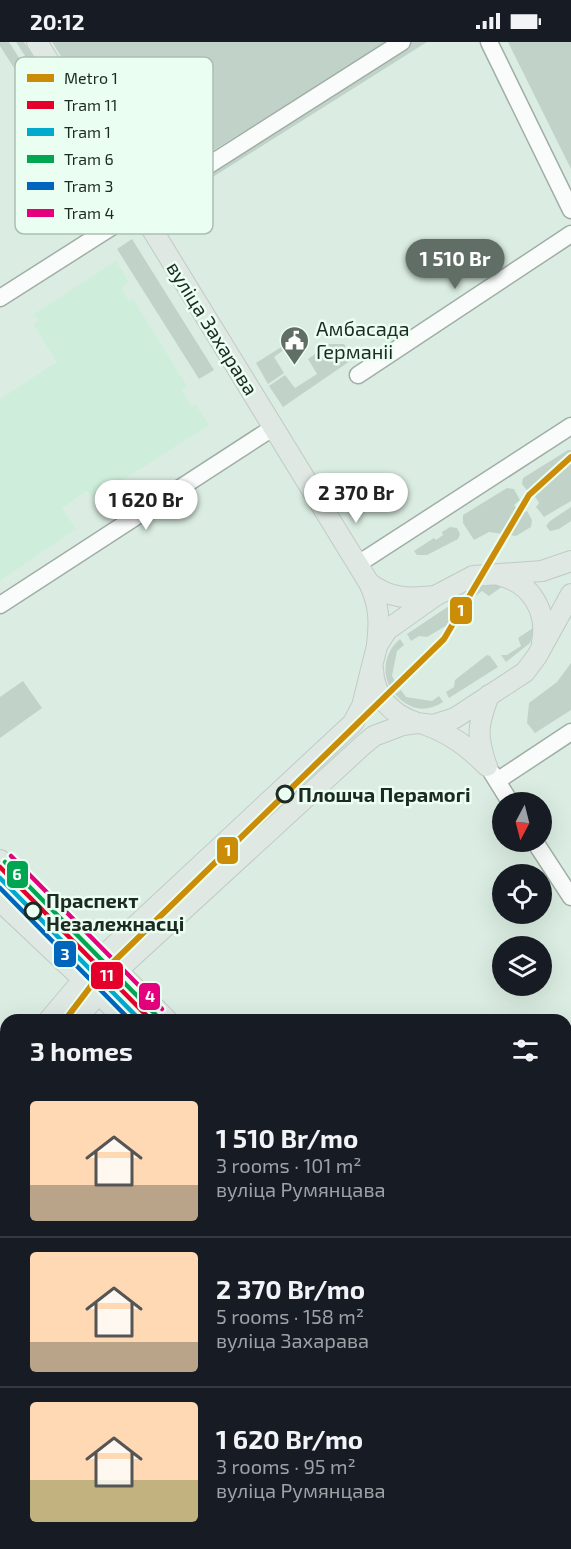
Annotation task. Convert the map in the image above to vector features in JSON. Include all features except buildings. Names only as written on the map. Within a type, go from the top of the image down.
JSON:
[{"type":"main road","name":"вуліца Захарава","points":[[37,42],[46,57]]},
{"type":"main road","name":"вуліца Захарава","points":[[154,234],[369,583],[378,602],[375,655]]},
{"type":"main road","points":[[55,1014],[102,957],[353,723],[362,706],[375,655],[387,630],[435,596],[473,576],[542,571],[571,561]]},
{"type":"main road","points":[[495,575],[514,580],[528,590],[533,597],[543,622],[543,639],[540,648]]},
{"type":"main road","points":[[369,583],[395,597],[435,596]]},
{"type":"main road","points":[[81,1014],[118,970],[374,736],[390,729],[440,723],[455,718],[525,672],[532,664],[571,594]]},
{"type":"main road","points":[[375,655],[374,681],[384,702],[400,717],[453,736],[492,773]]},
{"type":"main road","points":[[489,695],[478,726],[479,743],[492,773]]},
{"type":"main road","points":[[0,860],[118,970],[161,1014]]},
{"type":"main road","points":[[0,901],[120,1014]]},
{"type":"street","points":[[213,162],[402,42]]},
{"type":"street","points":[[489,42],[571,210]]},
{"type":"street","points":[[0,298],[100,234]]},
{"type":"street","points":[[358,375],[571,234]]},
{"type":"street","points":[[358,564],[571,426]]},
{"type":"street","points":[[0,605],[274,427]]},
{"type":"street","points":[[504,792],[492,773],[571,732]]},
{"type":"street","points":[[542,852],[571,897]]},
{"type":"shaded area","points":[[0,42],[9,42],[18,57],[15,57],[15,69],[0,46]]},
{"type":"shaded area","points":[[16,42],[24,42],[33,57],[26,57]]},
{"type":"shaded area","points":[[52,42],[389,42],[213,150],[213,57],[62,57]]},
{"type":"shaded area","points":[[406,42],[427,42],[213,177],[213,163]]},
{"type":"shaded area","points":[[508,42],[571,42],[571,169]]},
{"type":"shaded area","points":[[132,239],[214,370],[199,379],[117,249]]},
{"type":"shaded area","points":[[116,261],[129,282],[121,288],[129,301],[133,299],[187,386],[182,390],[192,407],[196,405],[209,425],[93,499],[87,491],[62,508],[76,529],[0,581],[0,399],[57,362],[33,324],[39,321],[34,314]]},
{"type":"shaded area","points":[[329,344],[344,344],[353,359],[283,407],[269,386],[285,375],[295,388],[317,374],[308,359]]},
{"type":"shaded area","points":[[283,346],[285,349],[274,357],[284,373],[268,384],[256,363]]},
{"type":"shaded area","points":[[571,450],[571,501],[544,517],[536,507],[539,503],[533,493],[530,494],[522,484],[523,478]]},
{"type":"shaded area","points":[[507,488],[514,489],[520,500],[514,505],[521,514],[527,511],[532,520],[531,527],[516,536],[489,532],[474,540],[463,523],[463,515]]},
{"type":"shaded area","points":[[571,507],[571,521],[559,529],[550,531],[546,526],[550,521]]},
{"type":"shaded area","points":[[450,527],[457,528],[460,534],[458,539],[427,555],[417,555],[414,551],[434,538],[436,540]]},
{"type":"shaded area","points":[[507,583],[489,596],[482,591],[470,600],[468,605],[462,597],[480,584]]},
{"type":"shaded area","points":[[455,602],[463,613],[461,617],[427,637],[419,636],[411,641],[407,634]]},
{"type":"shaded area","points":[[536,626],[530,643],[506,662],[501,655],[507,655],[521,646],[518,638]]},
{"type":"shaded area","points":[[400,639],[404,645],[397,651],[392,676],[396,683],[390,687],[387,681],[386,661],[391,649]]},
{"type":"shaded area","points":[[487,655],[498,667],[449,698],[446,692],[454,687],[455,680]]},
{"type":"shaded area","points":[[571,663],[571,710],[535,733],[527,723],[529,703],[557,682]]},
{"type":"shaded area","points":[[23,681],[42,708],[0,738],[0,697]]},
{"type":"shaded area","points":[[401,690],[406,697],[432,701],[439,696],[443,702],[430,708],[417,708],[405,703],[395,694]]},
{"type":"metro line","name":"1","points":[[70,1014],[97,978],[444,639],[529,495],[571,457]]},
{"type":"tram line","name":"4","points":[[11,856],[162,1009]]},
{"type":"tram line","name":"6","points":[[5,862],[155,1014]]},
{"type":"tram line","name":"11","points":[[0,867],[145,1014]]},
{"type":"tram line","name":"1","points":[[0,878],[134,1014]]},
{"type":"tram line","name":"3","points":[[0,888],[124,1014]]},
{"type":"place","name":"Амбасада Германіі","points":[[295,366]]},
{"type":"place","name":"Плошча Перамогі","points":[[285,794]]},
{"type":"place","name":"Праспект Незалежнасці","points":[[33,911]]}]
